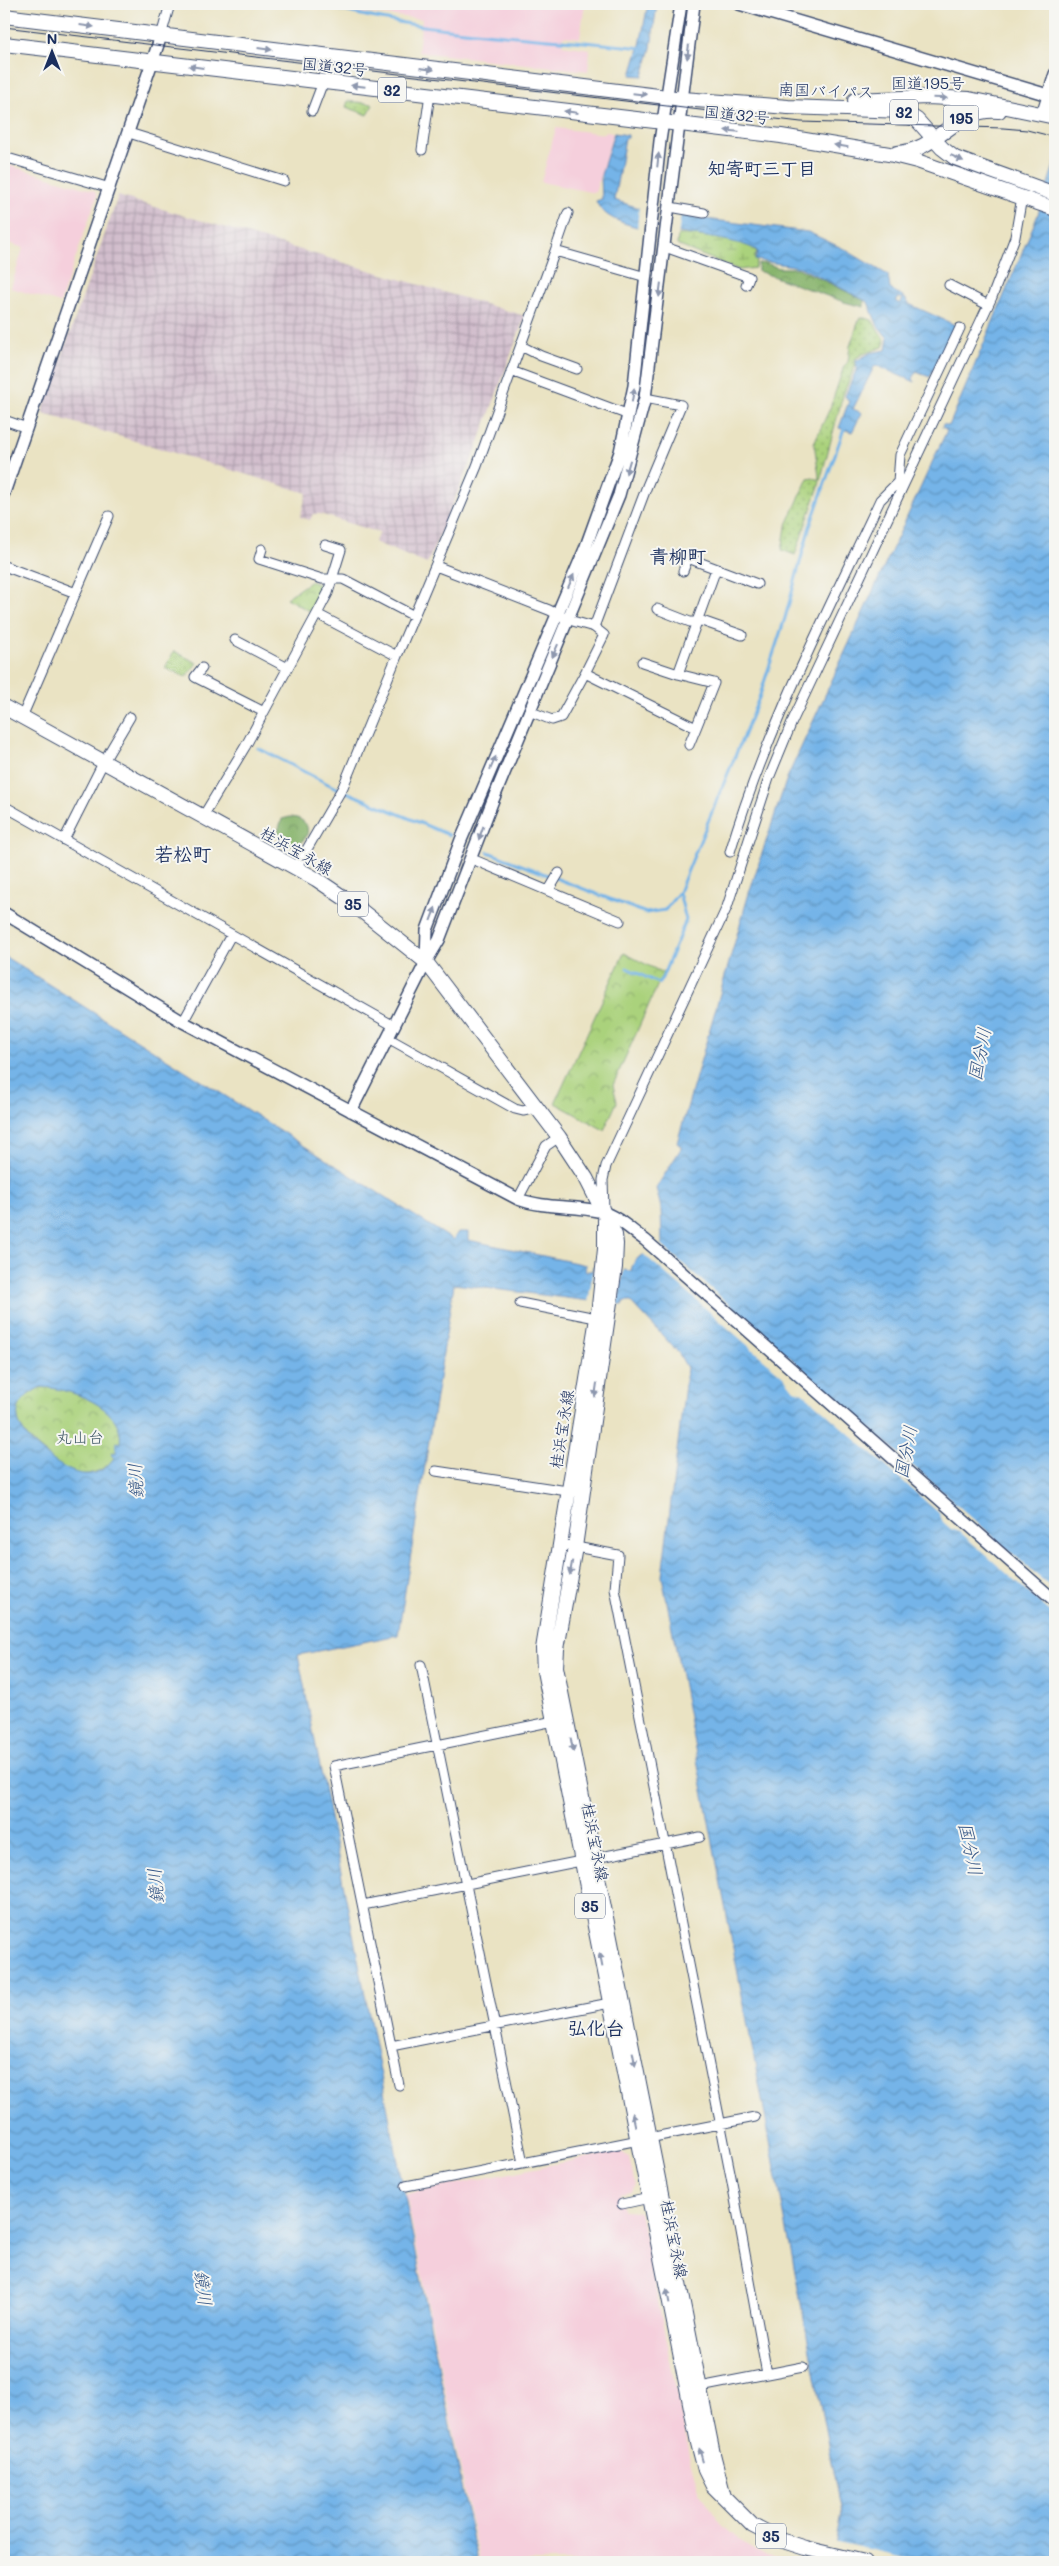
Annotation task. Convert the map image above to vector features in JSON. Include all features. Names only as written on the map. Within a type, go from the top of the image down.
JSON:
[{"type":"main road","name":"国道32号","points":[[4,16],[666,97],[752,105]]},
{"type":"main road","name":"国道32号","points":[[4,44],[430,94],[680,126],[781,136]]},
{"type":"main road","name":"国道195号","points":[[752,105],[955,98],[983,101],[1050,117]]},
{"type":"main road","name":"南国バイパス","points":[[752,105],[903,111],[917,120],[934,140],[955,158],[1055,209]]},
{"type":"main road","name":"国道195号","points":[[889,154],[916,149],[934,140],[961,119],[980,111],[1050,117]]},
{"type":"main road","name":"南国バイパス","points":[[781,136],[889,154],[936,166],[1028,195],[1055,194]]},
{"type":"main road","name":"桂浜宝永線","points":[[4,707],[104,761],[202,818],[296,868],[353,904],[426,962],[559,1137],[586,1178],[604,1212],[609,1266],[575,1492],[560,1544],[543,1649],[544,1672],[560,1719]]},
{"type":"main road","name":"桂浜宝永線","points":[[575,1492],[575,1546],[557,1649],[556,1666],[560,1719],[694,2388],[724,2497],[743,2518],[765,2534],[805,2548],[865,2562]]},
{"type":"street","points":[[4,493],[129,134],[170,4]]},
{"type":"street","points":[[426,962],[427,930],[461,840],[608,489],[630,415],[662,123],[681,4]]},
{"type":"street","points":[[351,1111],[439,940],[493,800],[569,620],[619,495],[645,398],[666,244],[694,4]]},
{"type":"street","points":[[739,4],[1048,95]]},
{"type":"street","points":[[1050,117],[1048,95],[1055,74]]},
{"type":"street","points":[[312,111],[323,82]]},
{"type":"street","points":[[422,150],[430,94]]},
{"type":"street","points":[[129,134],[284,181]]},
{"type":"street","points":[[4,157],[110,188]]},
{"type":"street","points":[[604,1212],[603,1180],[606,1166],[727,907],[769,778],[792,722],[901,483],[988,305],[1015,237],[1028,195]]},
{"type":"street","points":[[670,209],[704,213]]},
{"type":"street","points":[[296,868],[342,790],[436,566],[477,466],[568,213]]},
{"type":"street","points":[[666,244],[749,277],[746,285]]},
{"type":"street","points":[[555,251],[646,277]]},
{"type":"street","points":[[949,285],[988,305]]},
{"type":"street","points":[[901,483],[900,455],[960,328]]},
{"type":"street","points":[[521,346],[541,356],[577,369]]},
{"type":"street","points":[[511,371],[630,415]]},
{"type":"street","points":[[594,627],[647,486],[681,405],[645,398]]},
{"type":"street","points":[[4,420],[27,428]]},
{"type":"street","points":[[730,852],[757,770],[780,716],[880,500],[901,483]]},
{"type":"street","points":[[22,717],[108,516]]},
{"type":"street","points":[[202,818],[264,712],[286,667],[328,593],[341,550],[325,545]]},
{"type":"street","points":[[262,549],[259,559],[322,579],[343,579],[414,616]]},
{"type":"street","points":[[683,571],[688,558],[757,584]]},
{"type":"street","points":[[4,566],[76,593]]},
{"type":"street","points":[[436,566],[569,620],[594,627],[604,634],[561,717],[552,720],[530,711]]},
{"type":"street","points":[[678,674],[716,569]]},
{"type":"street","points":[[657,609],[690,622],[702,621],[742,635]]},
{"type":"street","points":[[317,614],[397,656]]},
{"type":"street","points":[[235,640],[286,667]]},
{"type":"street","points":[[642,662],[714,683],[690,745]]},
{"type":"street","points":[[202,668],[196,677],[264,712]]},
{"type":"street","points":[[585,673],[696,728]]},
{"type":"street","points":[[64,840],[104,761],[130,717]]},
{"type":"street","points":[[4,806],[394,1026]]},
{"type":"street","points":[[472,858],[620,921]]},
{"type":"street","points":[[549,890],[559,872]]},
{"type":"street","points":[[4,913],[183,1022],[518,1199],[543,1205],[604,1212],[645,1240],[1055,1601]]},
{"type":"street","points":[[183,1022],[232,935]]},
{"type":"street","points":[[388,1038],[515,1109],[523,1112],[537,1108]]},
{"type":"street","points":[[518,1199],[546,1146],[559,1137]]},
{"type":"street","points":[[520,1303],[602,1312]]},
{"type":"street","points":[[436,1471],[575,1492]]},
{"type":"street","points":[[560,1544],[618,1555],[615,1589],[721,2125],[767,2374]]},
{"type":"street","points":[[421,1665],[523,2163]]},
{"type":"street","points":[[399,2085],[334,1766],[560,1719]]},
{"type":"street","points":[[363,1905],[700,1837]]},
{"type":"street","points":[[391,2046],[616,2001]]},
{"type":"street","points":[[406,2186],[755,2117]]},
{"type":"street","points":[[622,2204],[656,2196]]},
{"type":"street","points":[[694,2388],[803,2367]]},
{"type":"shaded area","points":[[331,4],[585,4],[580,38],[563,36],[562,45],[590,49],[588,71],[418,52],[422,19],[357,12]]},
{"type":"shaded area","points":[[556,128],[605,134],[606,132],[613,133],[595,193],[541,182]]},
{"type":"shaded area","points":[[8,165],[95,191],[97,196],[60,303],[11,288],[23,248],[4,241],[4,178]]},
{"type":"shaded area","points":[[118,196],[525,316],[479,442],[427,564],[374,542],[380,533],[320,514],[313,514],[310,520],[300,517],[307,493],[42,413]]},
{"type":"shaded area","points":[[620,2151],[629,2157],[635,2185],[631,2191],[620,2193],[623,2211],[640,2212],[691,2464],[700,2493],[724,2527],[739,2540],[767,2556],[798,2562],[479,2562],[406,2194]]},
{"type":"green space","points":[[348,101],[373,104],[368,115],[346,107]]},
{"type":"green space","points":[[678,235],[720,239],[743,244],[757,252],[754,258],[757,261],[755,268],[739,270],[677,245]]},
{"type":"green space","points":[[765,263],[779,268],[798,268],[864,300],[864,307],[844,302],[758,271],[758,264]]},
{"type":"green space","points":[[860,317],[872,320],[885,341],[883,347],[855,359],[855,366],[843,395],[818,489],[795,555],[782,550],[786,527],[808,478],[813,477],[818,480],[814,443],[830,408],[844,366],[848,362],[850,346]]},
{"type":"green space","points":[[311,581],[321,586],[323,592],[311,612],[286,598]]},
{"type":"green space","points":[[174,651],[197,663],[186,677],[165,668]]},
{"type":"green space","points":[[290,817],[303,821],[308,829],[305,839],[295,847],[281,840],[278,831],[282,819]]},
{"type":"green space","points":[[624,953],[663,973],[613,1085],[617,1102],[604,1130],[555,1103]]},
{"type":"green space","name":"丸山台","points":[[41,1387],[66,1391],[80,1396],[105,1410],[114,1419],[119,1430],[120,1443],[116,1442],[116,1453],[110,1463],[94,1472],[75,1473],[59,1465],[28,1438],[18,1420],[18,1412],[21,1403],[28,1395]]},
{"type":"water","points":[[648,4],[657,4],[651,48],[643,76],[631,75],[640,45]]},
{"type":"water","points":[[614,133],[628,135],[628,138],[625,138],[614,200],[639,208],[682,216],[808,232],[844,249],[888,275],[890,289],[903,296],[901,299],[898,297],[896,302],[900,304],[904,297],[909,304],[955,325],[930,377],[916,372],[913,379],[915,382],[906,378],[907,376],[905,378],[875,365],[853,409],[862,413],[852,432],[839,428],[849,401],[845,396],[857,368],[856,361],[870,353],[886,350],[888,338],[878,326],[868,302],[800,267],[755,260],[758,252],[751,247],[721,239],[637,227],[608,215],[599,207],[596,201],[602,199],[601,175]]},
{"type":"water","points":[[1055,162],[1055,2562],[832,2562],[841,2513],[662,1576],[687,1368],[678,1352],[630,1301],[624,1301],[622,1305],[454,1284],[398,1635],[298,1655],[477,2562],[4,2562],[4,956],[453,1240],[458,1232],[468,1232],[468,1240],[586,1265],[585,1271],[592,1271],[593,1266],[631,1271],[639,1257],[662,1244],[661,1208],[656,1188],[682,1147],[677,1143],[749,893],[787,778],[947,430],[942,427],[943,424],[949,426],[1037,217]],"holes":[[[41,1387],[53,1388],[93,1402],[114,1419],[119,1430],[120,1443],[116,1442],[116,1453],[112,1452],[111,1455],[114,1458],[106,1467],[89,1474],[71,1471],[53,1461],[28,1438],[18,1420],[18,1411],[21,1403]]]},
{"type":"pier","points":[[639,206],[681,214],[678,237],[637,230]]},
{"type":"pier","points":[[658,1242],[1055,1591],[1055,1616],[960,1532],[951,1529],[943,1522],[939,1513],[803,1393],[794,1390],[783,1376],[641,1252]]},
{"type":"pier","points":[[594,1265],[624,1269],[617,1306],[588,1303]]},
{"type":"pier","points":[[832,2541],[926,2562],[831,2562]]},
{"type":"waterway","points":[[319,4],[358,14],[439,28],[642,48]]},
{"type":"waterway","points":[[488,852],[646,913],[665,910],[679,892],[759,698],[785,618],[809,529],[845,426]]},
{"type":"waterway","points":[[258,748],[332,786],[449,835]]},
{"type":"waterway","points":[[627,968],[658,983],[662,978],[686,920],[679,892]]},
{"type":"tram line","points":[[4,27],[801,122],[1003,128],[1027,130],[1055,137]]},
{"type":"district","name":"知寄町三丁目","points":[[762,168]]},
{"type":"district","name":"青柳町","points":[[678,555]]},
{"type":"district","name":"若松町","points":[[183,853]]},
{"type":"district","name":"弘化台","points":[[596,2027]]},
{"type":"water label","name":"国分川","points":[[979,1054]]},
{"type":"water label","name":"国分川","points":[[905,1452]]},
{"type":"water label","name":"鏡川","points":[[135,1481]]},
{"type":"water label","name":"国分川","points":[[971,1849]]},
{"type":"water label","name":"鏡川","points":[[155,1886]]},
{"type":"water label","name":"鏡川","points":[[204,2288]]}]
